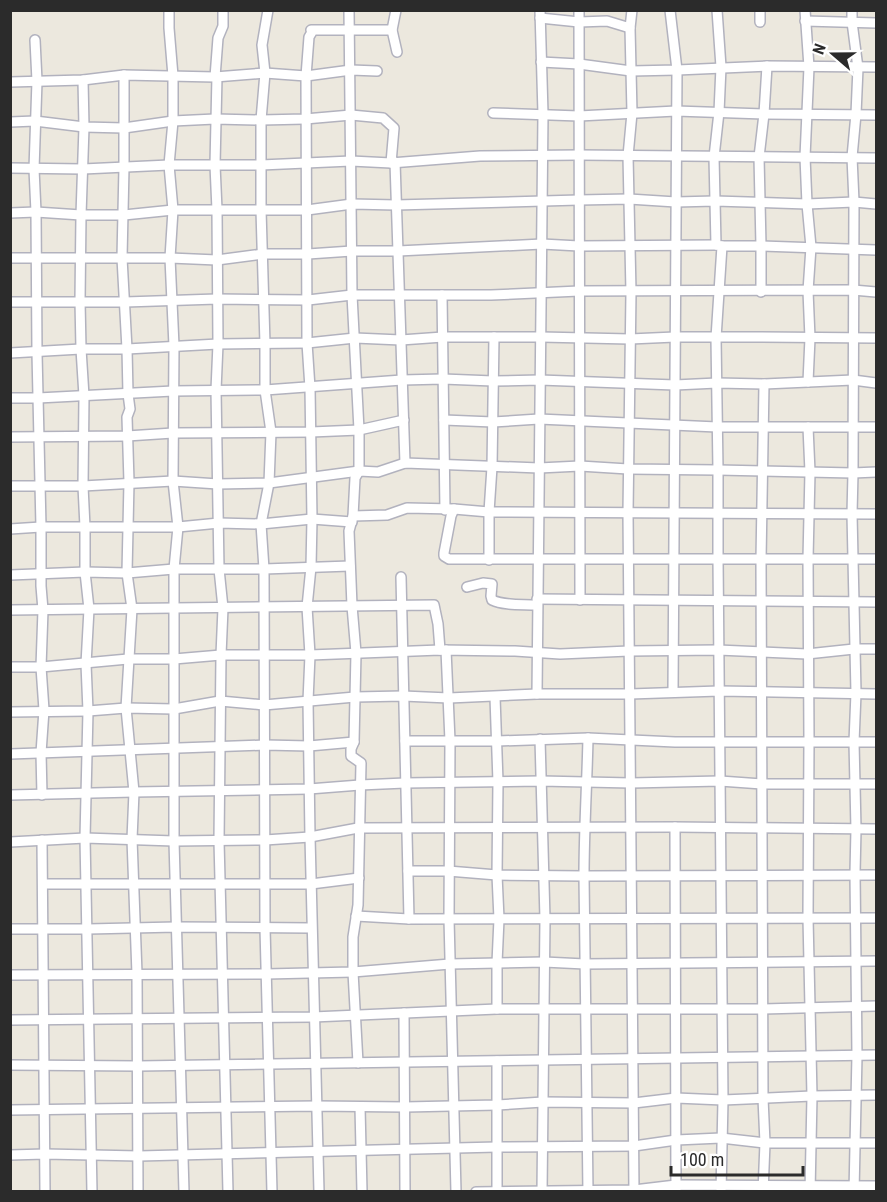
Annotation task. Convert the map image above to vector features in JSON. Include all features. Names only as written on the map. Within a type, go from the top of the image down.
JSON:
[{"type":"street","points":[[169,10],[174,76],[169,165],[173,210],[170,258],[174,346],[173,481],[178,527],[174,569],[174,841],[184,1191]]},
{"type":"street","points":[[223,10],[223,26],[218,38],[215,165],[219,568],[223,608],[219,841],[228,1191]]},
{"type":"street","points":[[268,10],[262,45],[265,73],[261,120],[261,210],[265,390],[271,432],[268,483],[261,524],[264,569],[265,928],[272,1191]]},
{"type":"street","points":[[349,10],[352,295],[359,430],[358,471],[355,478],[349,531],[356,653],[354,742],[351,756],[361,763],[358,878],[353,936],[358,1063]]},
{"type":"street","points":[[396,10],[392,30],[397,52]]},
{"type":"street","points":[[579,10],[580,600]]},
{"type":"street","points":[[632,10],[630,28],[632,113],[628,156],[631,292],[628,560],[634,1191]]},
{"type":"street","points":[[670,10],[677,70],[673,693]]},
{"type":"street","points":[[717,10],[721,67],[714,157],[720,291],[716,338],[723,1100],[721,1188]]},
{"type":"street","points":[[760,10],[760,22]]},
{"type":"street","points":[[805,10],[809,67],[805,157],[811,247],[808,291],[810,338],[808,382]]},
{"type":"street","points":[[852,10],[858,68],[852,157],[854,202],[852,513],[856,693],[854,742],[857,1055],[854,1188]]},
{"type":"street","points":[[537,694],[543,155],[540,14],[579,22],[607,21],[630,28]]},
{"type":"street","points":[[805,21],[876,23]]},
{"type":"street","points":[[319,1191],[309,789],[310,655],[307,607],[312,519],[307,343],[306,76],[311,30],[392,30]]},
{"type":"street","points":[[35,40],[37,81],[34,169],[43,610],[41,667],[44,710],[41,753],[42,795]]},
{"type":"street","points":[[542,62],[631,70],[767,66],[876,67]]},
{"type":"street","points":[[760,292],[762,246],[759,157],[765,114],[767,66]]},
{"type":"street","points":[[10,82],[83,80],[124,75],[216,77],[265,73],[306,76],[351,70],[376,71]]},
{"type":"street","points":[[124,75],[122,258],[130,409],[127,417],[129,482],[127,573],[132,609],[126,708],[134,792],[132,839],[138,1020],[138,1191]]},
{"type":"street","points":[[83,80],[80,302],[84,396],[85,572],[89,609],[86,664],[88,711],[85,838],[92,1191]]},
{"type":"street","points":[[492,113],[579,116],[676,111],[876,115]]},
{"type":"street","points":[[10,122],[35,121],[84,127],[124,128],[173,121],[215,119],[305,119],[351,115],[386,119],[394,128],[393,162],[405,463]]},
{"type":"street","points":[[10,168],[83,169],[169,165],[393,162],[480,156],[543,155],[876,158]]},
{"type":"street","points":[[10,213],[124,215],[173,210],[307,210],[352,204],[629,199],[759,204],[854,202],[876,204]]},
{"type":"street","points":[[10,258],[217,260],[262,255],[542,244],[579,246],[676,244],[876,250]]},
{"type":"street","points":[[10,302],[308,300],[352,295],[442,296],[579,291],[876,292]]},
{"type":"street","points":[[442,296],[444,466],[451,516],[444,556],[449,559],[489,560],[876,560]]},
{"type":"street","points":[[10,353],[218,344],[307,343],[355,338],[401,340],[443,337],[876,338]]},
{"type":"street","points":[[489,560],[494,337]]},
{"type":"street","points":[[10,398],[310,388],[402,380],[540,380],[675,385],[853,380],[876,382]]},
{"type":"street","points":[[763,1188],[765,1143],[761,560],[764,384]]},
{"type":"street","points":[[444,420],[493,422],[539,419],[717,427],[876,427]]},
{"type":"street","points":[[10,437],[359,430],[404,420]]},
{"type":"street","points":[[808,427],[810,472],[808,513],[810,741],[808,918],[812,1096],[810,1188]]},
{"type":"street","points":[[10,486],[83,486],[173,481],[218,484],[268,483],[358,471],[378,472],[405,463],[539,468],[579,466],[674,470],[876,472]]},
{"type":"street","points":[[10,529],[85,526],[178,527],[219,523],[261,524],[312,519],[352,519],[387,515],[407,508],[538,513],[876,514]]},
{"type":"street","points":[[10,575],[350,566]]},
{"type":"street","points":[[401,578],[409,919]]},
{"type":"street","points":[[467,587],[483,583],[492,584],[492,600],[501,603],[580,600],[876,602]]},
{"type":"street","points":[[10,610],[434,605],[449,698],[451,782],[448,871],[456,1191]]},
{"type":"street","points":[[10,667],[221,655],[310,655],[443,650],[560,654],[718,650],[808,653],[854,649],[876,650]]},
{"type":"street","points":[[10,712],[126,708],[174,709],[220,701],[264,705],[356,697],[403,696],[449,698],[719,691],[876,694]]},
{"type":"street","points":[[495,697],[499,919],[497,1009]]},
{"type":"street","points":[[405,741],[588,738],[675,742],[876,742]]},
{"type":"street","points":[[588,738],[584,828],[588,1191]]},
{"type":"street","points":[[540,739],[545,919],[542,1191]]},
{"type":"street","points":[[10,754],[265,745],[309,746],[354,742]]},
{"type":"street","points":[[10,795],[309,789],[360,784],[451,782],[720,781],[808,785],[876,784]]},
{"type":"street","points":[[675,827],[676,1188]]},
{"type":"street","points":[[10,842],[85,838],[174,841],[265,840],[310,837],[358,828],[876,829]]},
{"type":"street","points":[[42,840],[45,1191]]},
{"type":"street","points":[[408,871],[584,876],[876,875]]},
{"type":"street","points":[[43,884],[311,884],[358,878]]},
{"type":"street","points":[[356,916],[409,919],[876,918]]},
{"type":"street","points":[[10,929],[311,928]]},
{"type":"street","points":[[10,975],[312,973],[450,964],[544,962],[721,964],[876,961]]},
{"type":"street","points":[[10,1020],[313,1017],[497,1009],[763,1009],[876,1006]]},
{"type":"street","points":[[404,1013],[405,1191]]},
{"type":"street","points":[[10,1065],[138,1066],[876,1055]]},
{"type":"street","points":[[497,1061],[497,1191]]},
{"type":"street","points":[[10,1110],[405,1107],[543,1102],[634,1103],[676,1098],[723,1100],[876,1095]]},
{"type":"street","points":[[360,1107],[362,1191]]},
{"type":"street","points":[[10,1155],[227,1154],[634,1146],[676,1140],[721,1138],[765,1143],[876,1143]]},
{"type":"street","points":[[476,1191],[854,1188],[876,1185]]}]
